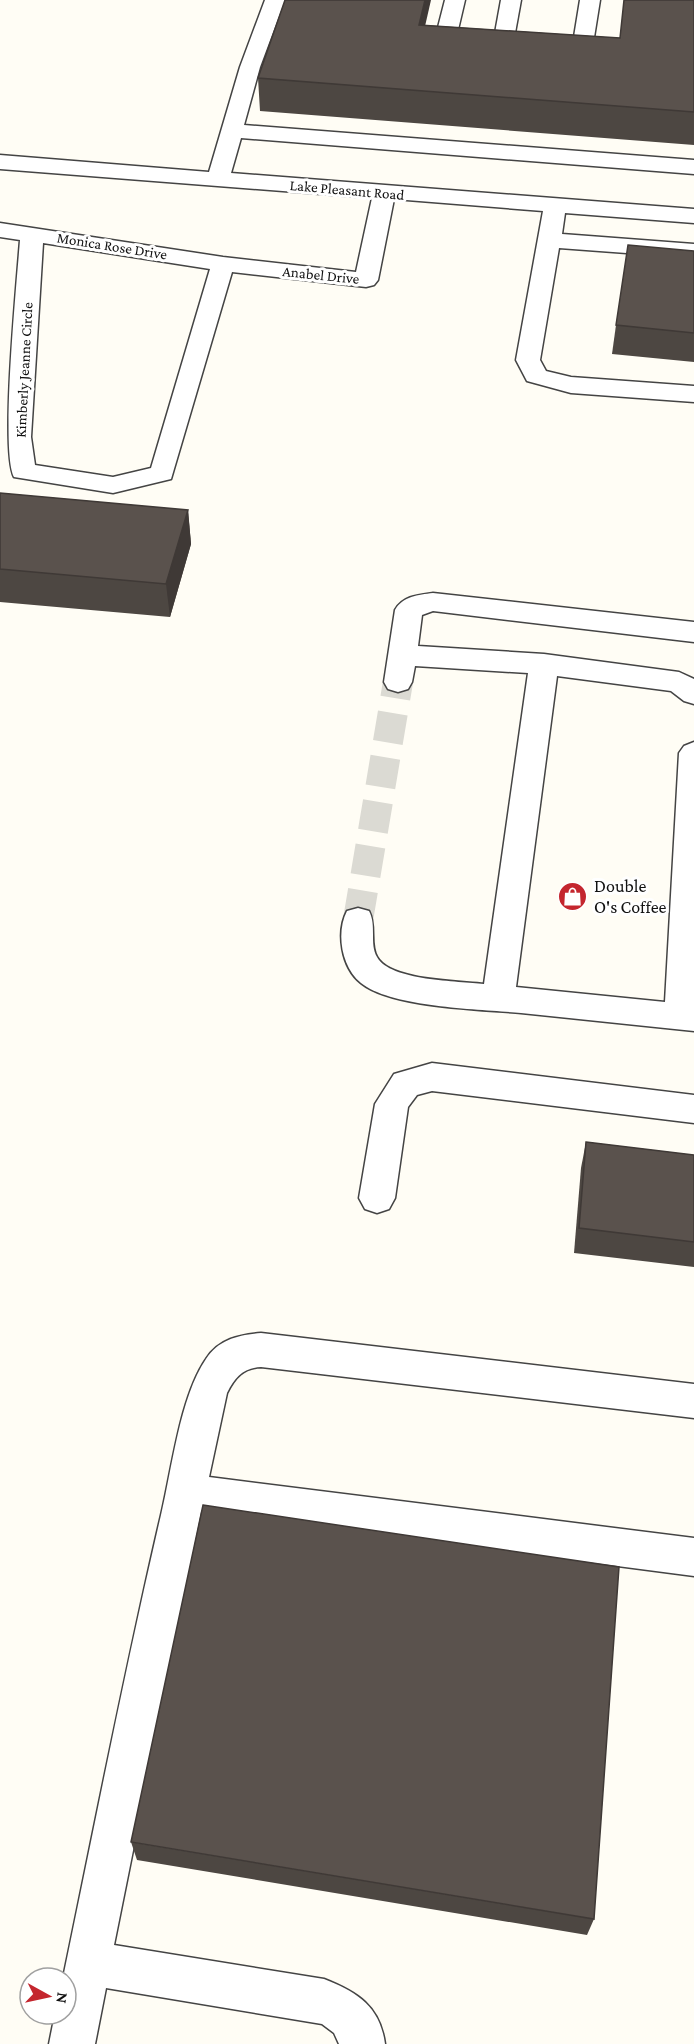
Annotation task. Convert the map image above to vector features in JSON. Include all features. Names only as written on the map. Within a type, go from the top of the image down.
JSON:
[{"type":"street","points":[[219,179],[250,67],[276,0]]},
{"type":"street","points":[[454,0],[445,39],[582,50],[590,0]]},
{"type":"street","points":[[503,44],[511,0]]},
{"type":"street","points":[[232,131],[694,167]]},
{"type":"street","name":"Lake Pleasant Road","points":[[0,162],[694,216]]},
{"type":"street","name":"Anabel Drive","points":[[223,264],[366,280],[384,193]]},
{"type":"street","points":[[555,206],[528,360],[536,376],[571,386],[694,394]]},
{"type":"street","name":"Monica Rose Drive","points":[[0,230],[223,264]]},
{"type":"street","name":"Kimberly Jeanne Circle","points":[[32,234],[18,436],[23,471],[57,477],[113,485],[162,473],[223,264]]},
{"type":"street","points":[[549,240],[694,251]]},
{"type":"street","points":[[694,632],[433,602],[419,604],[409,610],[400,668],[544,664],[679,682],[694,694]]},
{"type":"street","points":[[498,997],[544,664]]},
{"type":"street","points":[[358,920],[357,953],[361,963],[377,977],[427,991],[687,1017],[694,753]]},
{"type":"street","points":[[377,1198],[392,1104],[406,1084],[432,1077],[694,1108]]},
{"type":"street","points":[[72,2044],[186,1492],[209,1390],[220,1369],[238,1352],[261,1350],[694,1401]]},
{"type":"street","points":[[186,1492],[694,1557]]},
{"type":"street","points":[[89,1962],[324,2002],[343,2009],[354,2021],[362,2044]]},
{"type":"building","points":[[285,0],[425,0],[419,25],[620,38],[624,0],[694,0],[694,112],[258,78]]},
{"type":"building","points":[[628,245],[694,251],[694,333],[616,325]]},
{"type":"building","points":[[0,493],[188,510],[166,584],[0,569]]},
{"type":"building","points":[[586,1142],[694,1155],[694,1242],[579,1228]]},
{"type":"building","points":[[203,1505],[619,1567],[594,1919],[131,1842]]},
{"type":"tunnel","points":[[358,920],[398,682]]},
{"type":"place","name":"Double O's Coffee","points":[[573,896]]}]
